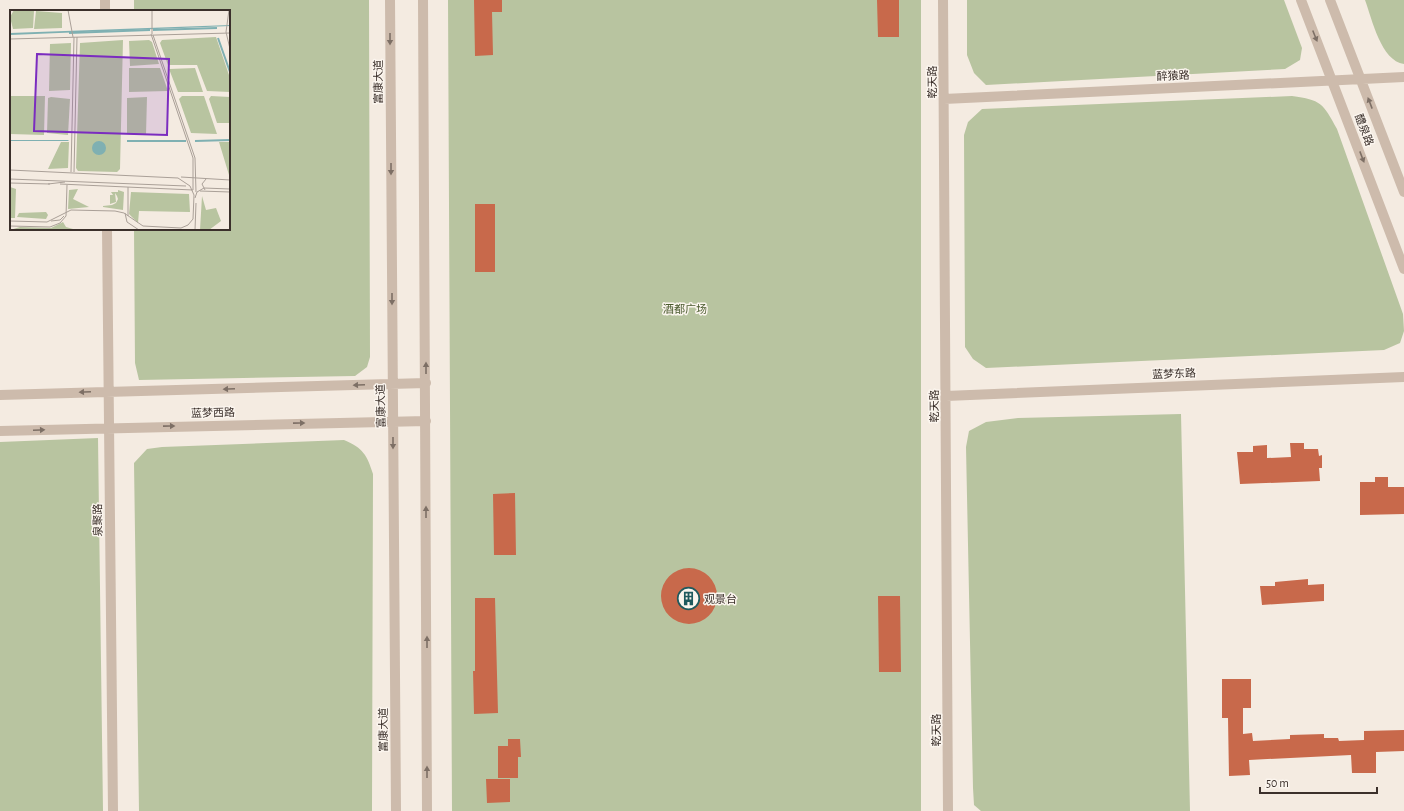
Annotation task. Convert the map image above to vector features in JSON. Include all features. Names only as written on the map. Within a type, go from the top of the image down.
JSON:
[{"type":"street","name":"富康大道","points":[[390,0],[396,811]]},
{"type":"street","points":[[423,0],[427,811]]},
{"type":"street","name":"乾天路","points":[[943,0],[948,811]]},
{"type":"street","name":"醴泉路","points":[[1301,0],[1333,80],[1404,269]]},
{"type":"street","name":"醴泉路","points":[[1330,0],[1362,79],[1404,192]]},
{"type":"street","name":"醉猿路","points":[[944,99],[1404,77]]},
{"type":"street","name":"泉聚路","points":[[107,230],[113,811]]},
{"type":"street","name":"蓝梦东路","points":[[946,396],[1404,377]]},
{"type":"street","points":[[0,395],[426,384]]},
{"type":"street","name":"蓝梦西路","points":[[0,431],[109,427],[426,421]]},
{"type":"green space","points":[[134,0],[369,0],[370,357],[367,367],[355,376],[139,380],[135,363],[134,230],[230,230],[230,10],[134,10]]},
{"type":"green space","name":"酒都广场","points":[[448,0],[921,0],[921,811],[452,811]]},
{"type":"green space","points":[[967,0],[1284,0],[1302,48],[1300,60],[1285,69],[986,85],[974,73],[967,55]]},
{"type":"green space","points":[[1365,0],[1404,0],[1404,64],[1396,61],[1383,47],[1374,28]]},
{"type":"green space","points":[[1292,96],[1309,99],[1320,104],[1328,113],[1337,129],[1403,314],[1404,331],[1400,343],[1384,350],[986,368],[973,359],[965,347],[964,135],[968,122],[982,109]]},
{"type":"green space","points":[[1181,414],[1190,811],[981,811],[974,805],[973,788],[966,447],[969,431],[986,422],[1018,418]]},
{"type":"green space","points":[[98,438],[103,811],[0,811],[0,442]]},
{"type":"green space","points":[[344,440],[360,449],[369,462],[373,474],[372,811],[139,811],[134,463],[147,449],[162,447]]},
{"type":"building","points":[[474,0],[502,0],[502,12],[492,12],[493,55],[475,56]]},
{"type":"building","points":[[877,0],[899,0],[899,37],[878,37]]},
{"type":"building","points":[[475,204],[495,204],[495,272],[475,272]]},
{"type":"building","points":[[1290,443],[1304,443],[1304,449],[1318,449],[1319,456],[1322,455],[1322,468],[1319,468],[1320,481],[1240,484],[1237,452],[1253,452],[1253,446],[1267,445],[1267,458],[1291,457]]},
{"type":"building","points":[[1375,477],[1388,477],[1388,487],[1404,487],[1404,514],[1360,515],[1360,482],[1375,482]]},
{"type":"building","points":[[515,493],[516,555],[494,555],[493,494]]},
{"type":"building","name":"观景台","points":[[683,568],[695,568],[709,576],[717,590],[715,607],[709,616],[695,624],[683,624],[673,619],[666,612],[661,602],[661,590],[666,580],[673,573]]},
{"type":"building","points":[[1308,579],[1308,585],[1324,584],[1324,601],[1262,605],[1260,586],[1275,586],[1275,582]]},
{"type":"building","points":[[878,596],[900,596],[901,672],[879,672]]},
{"type":"building","points":[[475,598],[495,598],[498,713],[474,714],[473,671],[475,671]]},
{"type":"building","points":[[1222,679],[1251,679],[1251,708],[1243,708],[1243,734],[1252,733],[1253,741],[1290,739],[1290,735],[1324,734],[1324,738],[1338,738],[1339,741],[1364,740],[1364,731],[1404,730],[1404,751],[1376,752],[1376,773],[1352,773],[1351,755],[1249,760],[1250,775],[1229,776],[1228,718],[1222,718]]},
{"type":"building","points":[[508,739],[520,739],[521,757],[518,757],[518,778],[498,778],[498,746],[508,746]]},
{"type":"building","points":[[486,779],[510,779],[510,802],[487,803]]},
{"type":"place","name":"观景台","points":[[689,599]]}]
